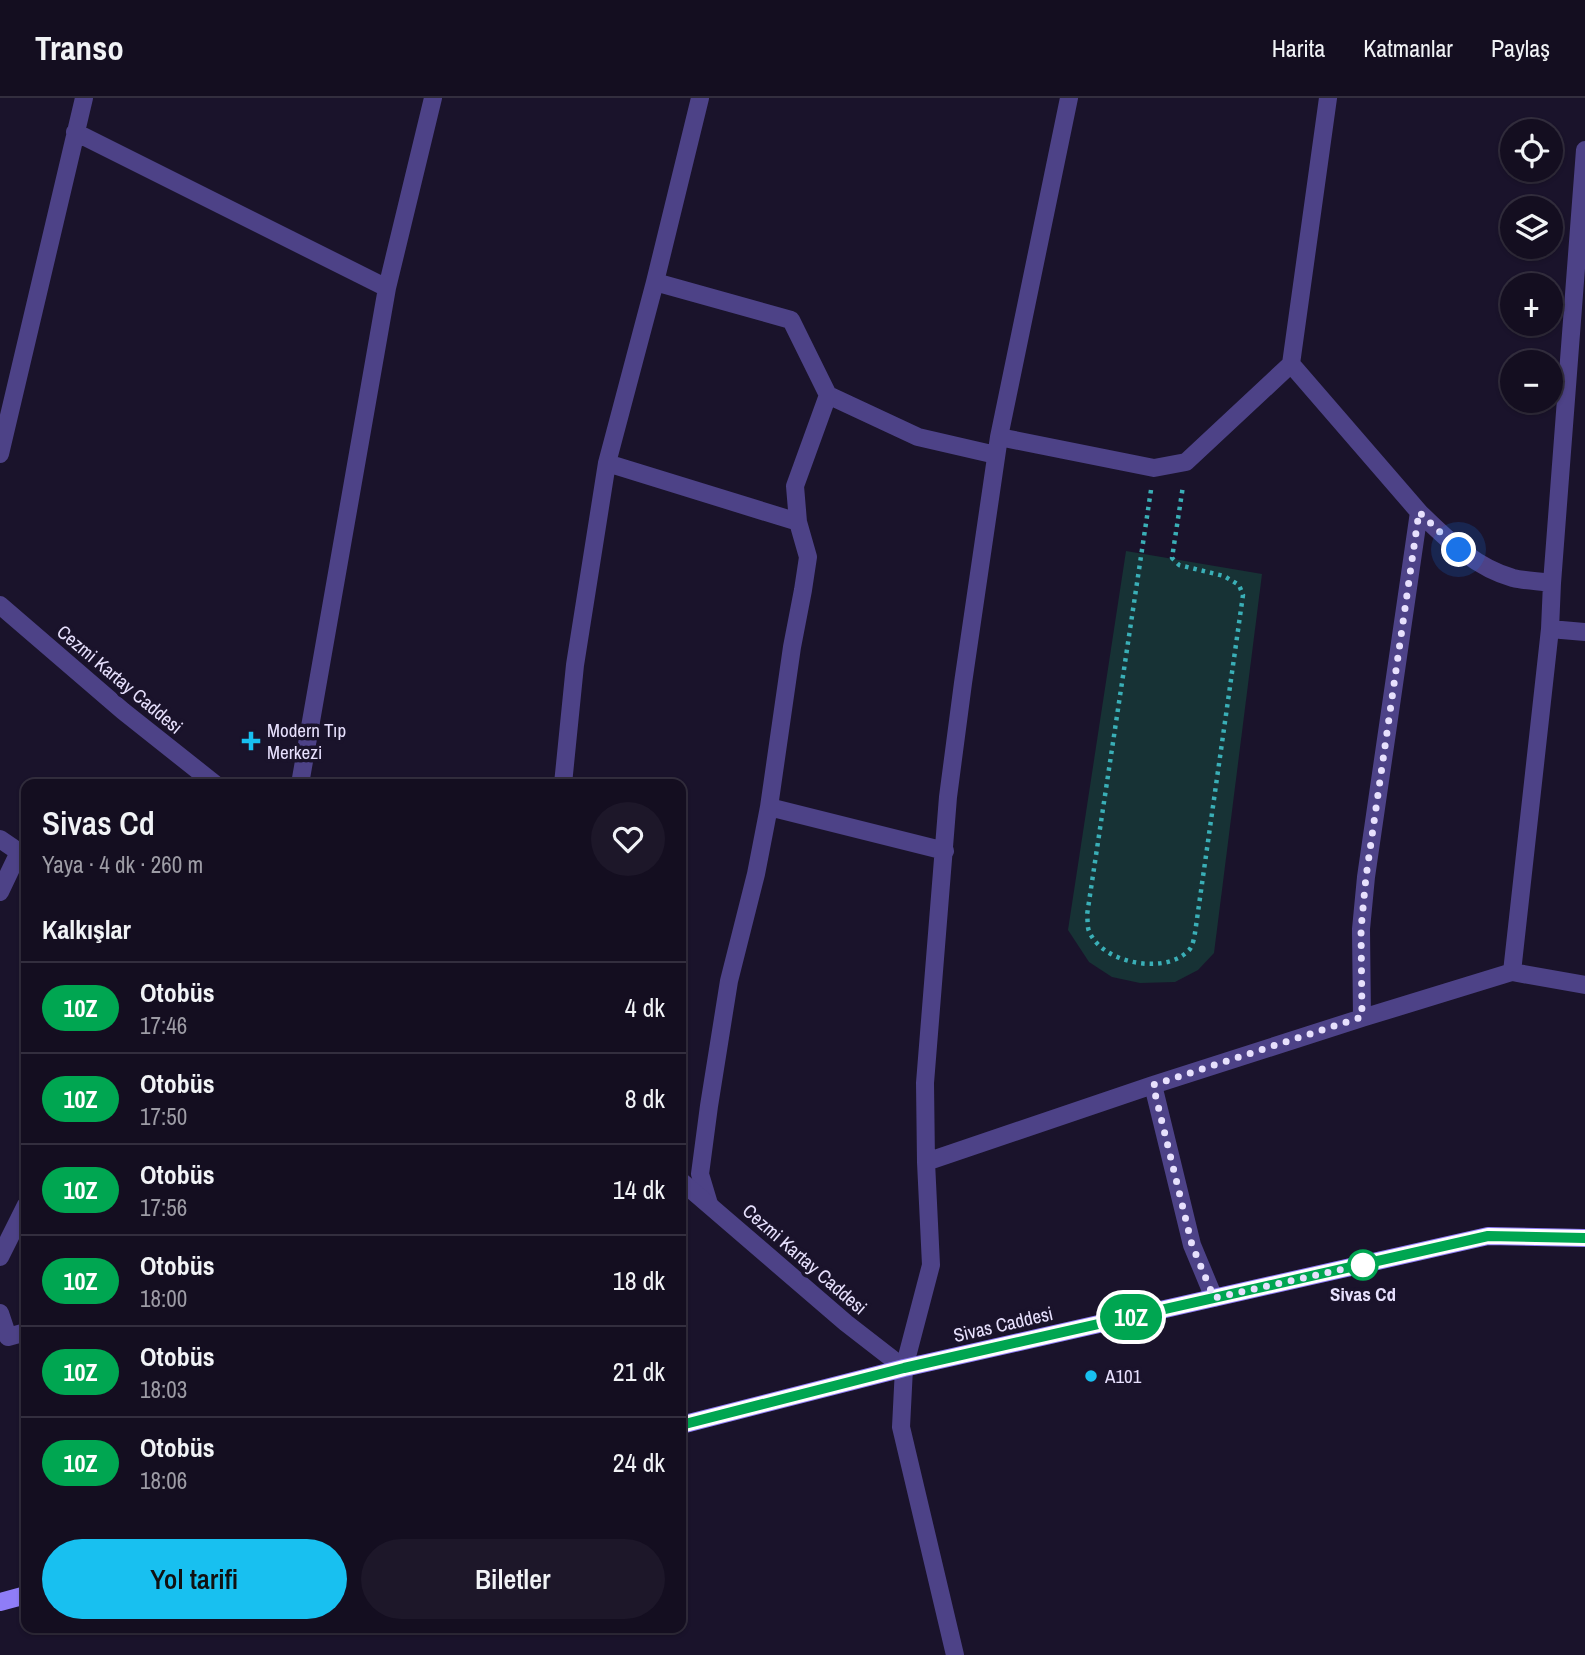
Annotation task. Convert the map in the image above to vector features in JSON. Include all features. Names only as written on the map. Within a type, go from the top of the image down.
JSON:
[{"type":"main road","name":"Sivas Caddesi","points":[[686,1424],[904,1368],[1488,1236],[1585,1238]]},
{"type":"main road","points":[[0,1602],[21,1596]]},
{"type":"street","points":[[0,454],[84,98]]},
{"type":"street","points":[[301,779],[387,288],[433,98]]},
{"type":"street","points":[[564,779],[575,664],[607,463],[700,98]]},
{"type":"street","points":[[956,1655],[901,1427],[904,1368],[931,1265],[925,1083],[948,797],[999,437],[1069,98]]},
{"type":"street","points":[[999,437],[1154,468],[1186,462],[1291,364],[1328,98]]},
{"type":"street","points":[[75,132],[387,288]]},
{"type":"street","points":[[1512,972],[1550,629],[1585,150]]},
{"type":"street","points":[[654,282],[791,320],[828,396],[918,437],[996,455]]},
{"type":"street","points":[[1291,364],[1419,512],[1459,550],[1489,570],[1516,579],[1552,583]]},
{"type":"street","points":[[709,1204],[700,1174],[709,1106],[729,981],[756,874],[769,807],[808,557],[798,523],[795,486],[828,396]]},
{"type":"street","points":[[607,463],[798,523]]},
{"type":"street","points":[[1362,1017],[1361,929],[1366,877],[1419,512]]},
{"type":"street","name":"Cezmi Kartay Caddesi","points":[[0,605],[123,711],[209,779]]},
{"type":"street","points":[[1550,629],[1585,632]]},
{"type":"street","points":[[769,807],[945,851]]},
{"type":"street","points":[[0,839],[21,854]]},
{"type":"street","points":[[0,892],[21,857]]},
{"type":"street","points":[[926,1162],[1362,1017],[1512,972],[1585,985]]},
{"type":"street","points":[[1153,1085],[1192,1245],[1214,1298]]},
{"type":"street","name":"Cezmi Kartay Caddesi","points":[[686,1185],[846,1323],[904,1368]]},
{"type":"street","points":[[0,1257],[21,1215]]},
{"type":"street","points":[[0,1313],[8,1337],[21,1333]]},
{"type":"path","points":[[1154,468],[1087,915],[1088,930],[1095,941],[1108,952],[1126,961],[1144,965],[1177,958],[1191,948],[1243,595],[1240,585],[1224,576],[1179,565],[1172,558],[1186,462]]},
{"type":"green space","points":[[1126,551],[1262,574],[1214,953],[1198,970],[1175,982],[1140,983],[1112,977],[1089,962],[1068,930]]},
{"type":"bus line","name":"10Z","points":[[686,1424],[904,1368],[1488,1236],[1585,1238]]},
{"type":"place","name":"Modern Tıp Merkezi","points":[[251,741]]},
{"type":"place","name":"Sivas Cd","points":[[1363,1265]]},
{"type":"place","name":"A101","points":[[1091,1376]]},
{"type":"route","points":[[1363,1265],[1370,1263],[1214,1298],[1192,1245],[1153,1085],[1362,1017],[1361,929],[1366,877],[1419,512],[1459,550]]}]
